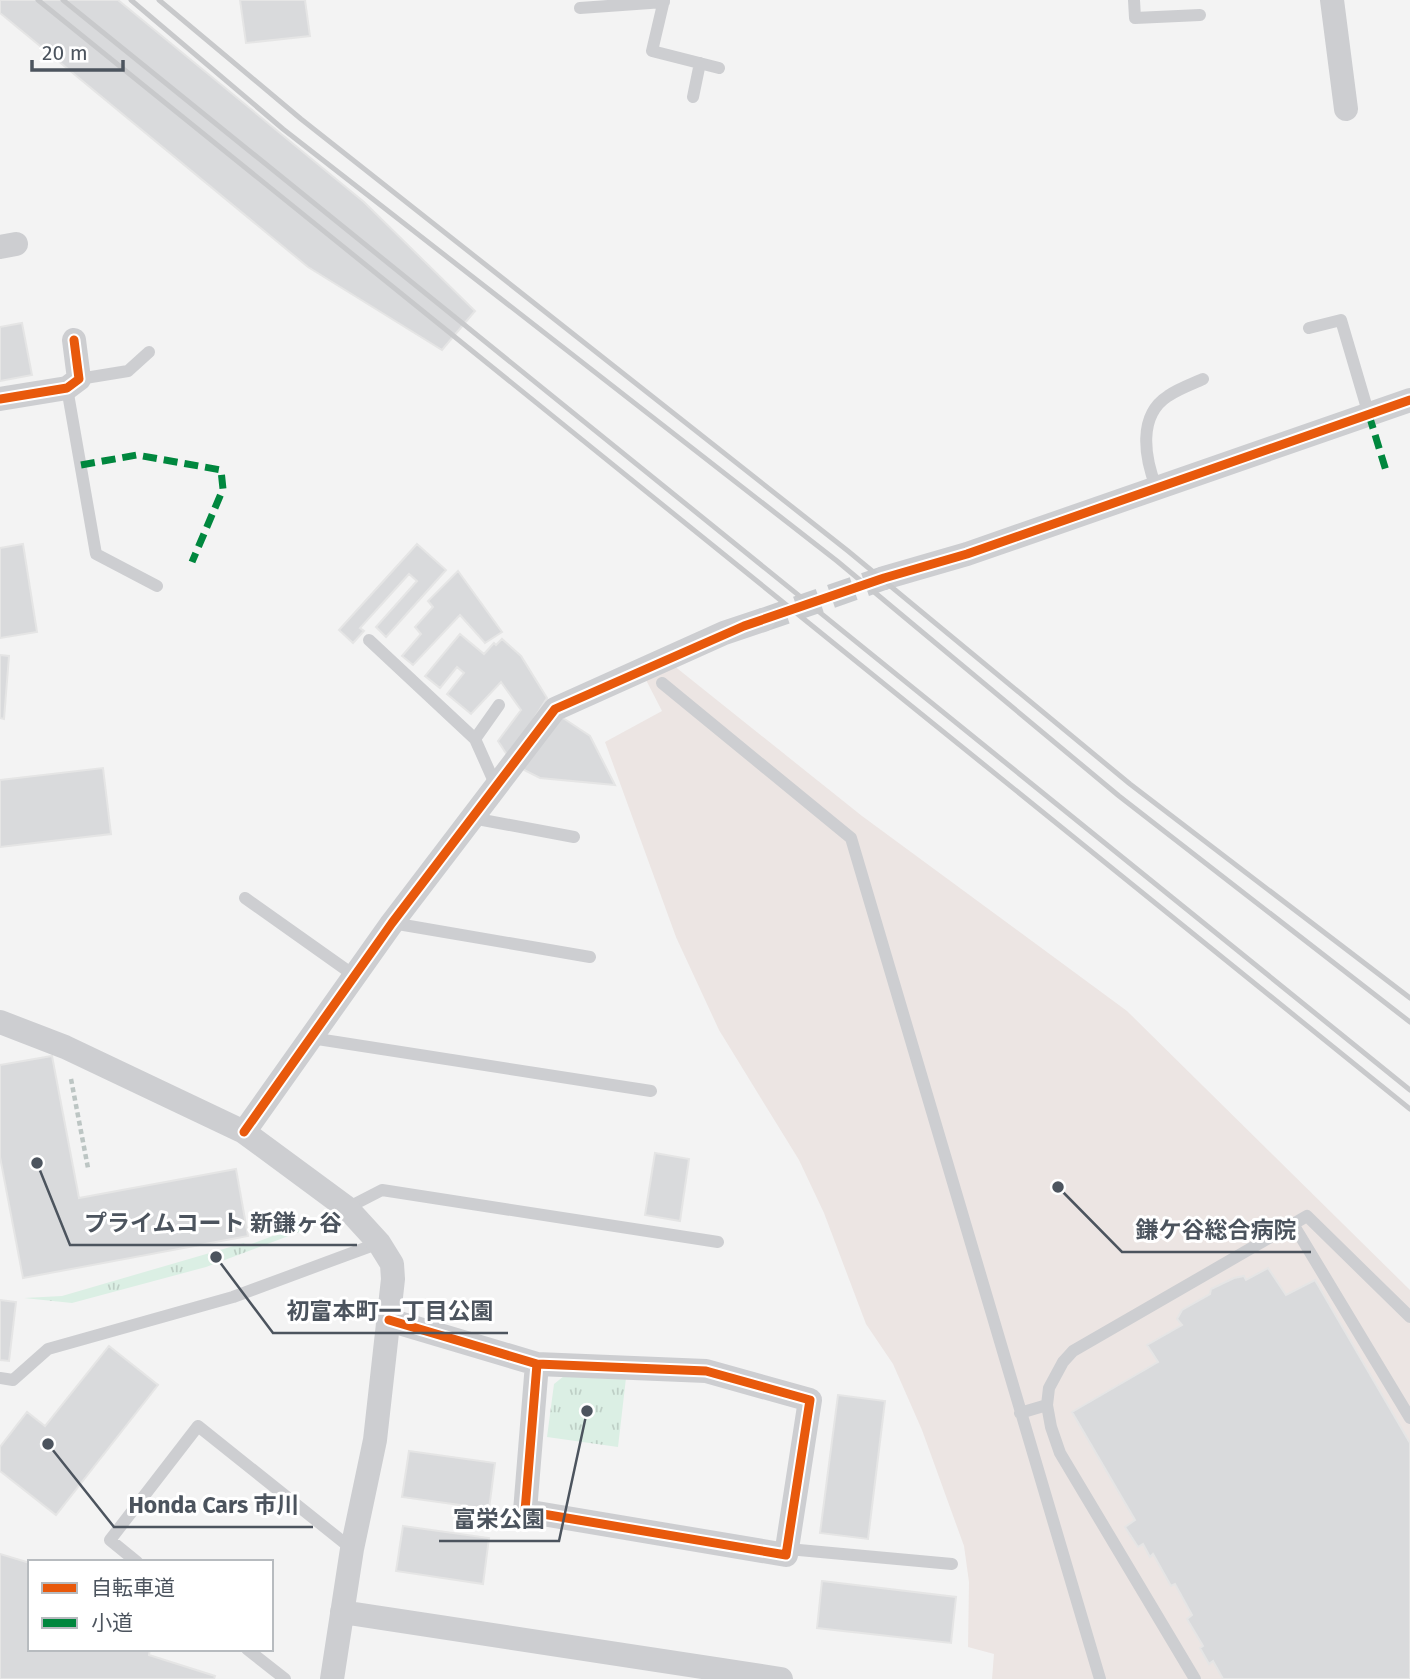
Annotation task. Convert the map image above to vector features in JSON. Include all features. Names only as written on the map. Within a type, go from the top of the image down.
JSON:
[{"type":"street","points":[[1332,0],[1346,109]]},
{"type":"street","points":[[0,399],[73,384],[74,340]]},
{"type":"street","points":[[884,578],[967,554],[1410,400]]},
{"type":"street","points":[[244,1132],[392,923],[555,709],[724,633],[763,620]]},
{"type":"street","points":[[0,1021],[65,1047],[244,1132],[347,1208],[379,1243],[392,1264],[389,1320],[375,1440],[352,1549],[332,1679]]},
{"type":"street","points":[[389,1320],[537,1364],[706,1371],[810,1400],[786,1555],[525,1511],[537,1364]]},
{"type":"street","points":[[342,1612],[781,1679]]},
{"type":"lane","points":[[1134,0],[1135,18],[1200,15]]},
{"type":"lane","points":[[580,8],[664,1],[652,51],[719,68]]},
{"type":"lane","points":[[693,97],[700,63]]},
{"type":"lane","points":[[1310,328],[1341,320],[1369,415]]},
{"type":"lane","points":[[149,352],[128,371],[73,384],[96,554],[157,586]]},
{"type":"lane","points":[[1156,487],[1148,465],[1146,444],[1147,425],[1154,408],[1167,396],[1203,379]]},
{"type":"lane","points":[[369,640],[475,739],[496,786]]},
{"type":"lane","points":[[662,683],[851,838],[1100,1679]]},
{"type":"lane","points":[[475,739],[499,705]]},
{"type":"lane","points":[[472,818],[574,837]]},
{"type":"lane","points":[[245,898],[355,976]]},
{"type":"lane","points":[[392,923],[590,957]]},
{"type":"lane","points":[[311,1038],[650,1091]]},
{"type":"lane","points":[[347,1208],[382,1190],[718,1242]]},
{"type":"lane","points":[[1195,1679],[1060,1453],[1046,1405],[1055,1375],[1073,1351],[1307,1216],[1410,1317]]},
{"type":"lane","points":[[1293,1224],[1410,1418]]},
{"type":"lane","points":[[0,1378],[13,1380],[48,1349],[233,1297],[379,1243]]},
{"type":"lane","points":[[1020,1413],[1046,1405]]},
{"type":"lane","points":[[135,1560],[110,1540],[198,1426],[352,1549]]},
{"type":"lane","points":[[788,1549],[952,1564]]},
{"type":"lane","points":[[250,1651],[285,1679]]},
{"type":"path","points":[[65,1047],[88,1168]]},
{"type":"shaded area","points":[[673,665],[862,816],[1127,1011],[1410,1290],[1410,1679],[992,1679],[994,1654],[968,1647],[969,1582],[964,1546],[922,1430],[893,1364],[866,1324],[824,1213],[799,1160],[719,1030],[676,937],[605,742],[662,711],[645,678]]},
{"type":"green space","points":[[337,1212],[344,1215],[206,1267],[72,1303],[24,1298],[62,1296],[244,1243],[246,1246]]},
{"type":"green space","points":[[564,1376],[626,1378],[618,1447],[547,1437],[554,1384]]},
{"type":"building","points":[[0,0],[118,0],[364,202],[475,311],[442,350],[308,267],[0,13]]},
{"type":"building","points":[[240,0],[305,0],[310,36],[246,43]]},
{"type":"building","points":[[22,323],[32,375],[0,381],[0,327]]},
{"type":"building","points":[[23,544],[37,632],[0,638],[0,548]]},
{"type":"building","points":[[417,544],[446,570],[386,637],[376,627],[417,581],[409,574],[360,628],[364,631],[353,643],[339,630]]},
{"type":"building","points":[[458,571],[502,632],[485,643],[460,615],[413,665],[402,656],[421,634],[415,627],[433,607],[428,601]]},
{"type":"building","points":[[460,634],[484,654],[502,639],[521,656],[547,698],[509,758],[498,741],[521,710],[501,682],[471,714],[447,694],[464,673],[457,667],[440,688],[425,676]]},
{"type":"building","points":[[0,655],[9,656],[4,719],[0,718]]},
{"type":"building","points":[[560,716],[590,736],[615,785],[540,778],[522,769]]},
{"type":"building","points":[[103,768],[111,834],[0,847],[0,780]]},
{"type":"building","points":[[52,1056],[79,1198],[236,1169],[248,1236],[23,1278],[0,1157],[0,1065]]},
{"type":"building","points":[[655,1153],[689,1159],[680,1221],[645,1215]]},
{"type":"building","points":[[1268,1268],[1286,1295],[1315,1280],[1410,1443],[1410,1679],[1223,1679],[1213,1661],[1209,1664],[1200,1648],[1203,1646],[1187,1619],[1192,1615],[1175,1584],[1171,1586],[1153,1554],[1150,1557],[1143,1544],[1138,1547],[1125,1527],[1135,1520],[1072,1412],[1158,1362],[1147,1345],[1182,1325],[1177,1319],[1182,1310],[1210,1294],[1211,1289],[1234,1278],[1244,1276],[1246,1280]]},
{"type":"building","points":[[0,1300],[16,1302],[9,1361],[0,1360]]},
{"type":"building","points":[[109,1346],[158,1385],[56,1515],[0,1471],[0,1447],[27,1412],[45,1426]]},
{"type":"building","points":[[838,1395],[885,1401],[868,1539],[820,1533]]},
{"type":"building","points":[[409,1451],[495,1463],[489,1509],[402,1497]]},
{"type":"building","points":[[403,1526],[489,1538],[483,1584],[396,1571]]},
{"type":"building","points":[[0,1554],[28,1562],[28,1651],[150,1651],[149,1655],[215,1676],[214,1679],[0,1679]]},
{"type":"building","points":[[822,1581],[956,1597],[951,1643],[817,1628]]},
{"type":"tunnel","points":[[763,620],[884,578]]},
{"type":"railway","points":[[38,0],[1410,1109]]},
{"type":"railway","points":[[63,0],[1410,1090]]},
{"type":"railway","points":[[131,0],[283,129],[837,561],[1119,796],[1410,1022]]},
{"type":"railway","points":[[159,0],[301,119],[848,551],[1130,784],[1410,998]]},
{"type":"marked path","points":[[1369,415],[1387,474]]},
{"type":"marked path","points":[[81,465],[137,455],[221,470],[223,489],[192,562]]},
{"type":"cycle path","points":[[0,399],[67,388],[79,379],[74,340]]},
{"type":"cycle path","points":[[244,1132],[392,923],[555,709],[744,626],[884,578],[967,554],[1410,400]]},
{"type":"cycle path","points":[[389,1320],[537,1364],[706,1371],[810,1400],[786,1555],[525,1511],[537,1364]]},
{"type":"place","name":"プライムコート 新鎌ヶ谷","points":[[37,1163]]},
{"type":"place","name":"鎌ケ谷総合病院","points":[[1058,1187]]},
{"type":"place","name":"初富本町一丁目公園","points":[[216,1257]]},
{"type":"place","name":"富栄公園","points":[[587,1411]]},
{"type":"place","name":"Honda Cars 市川","points":[[48,1444]]}]
